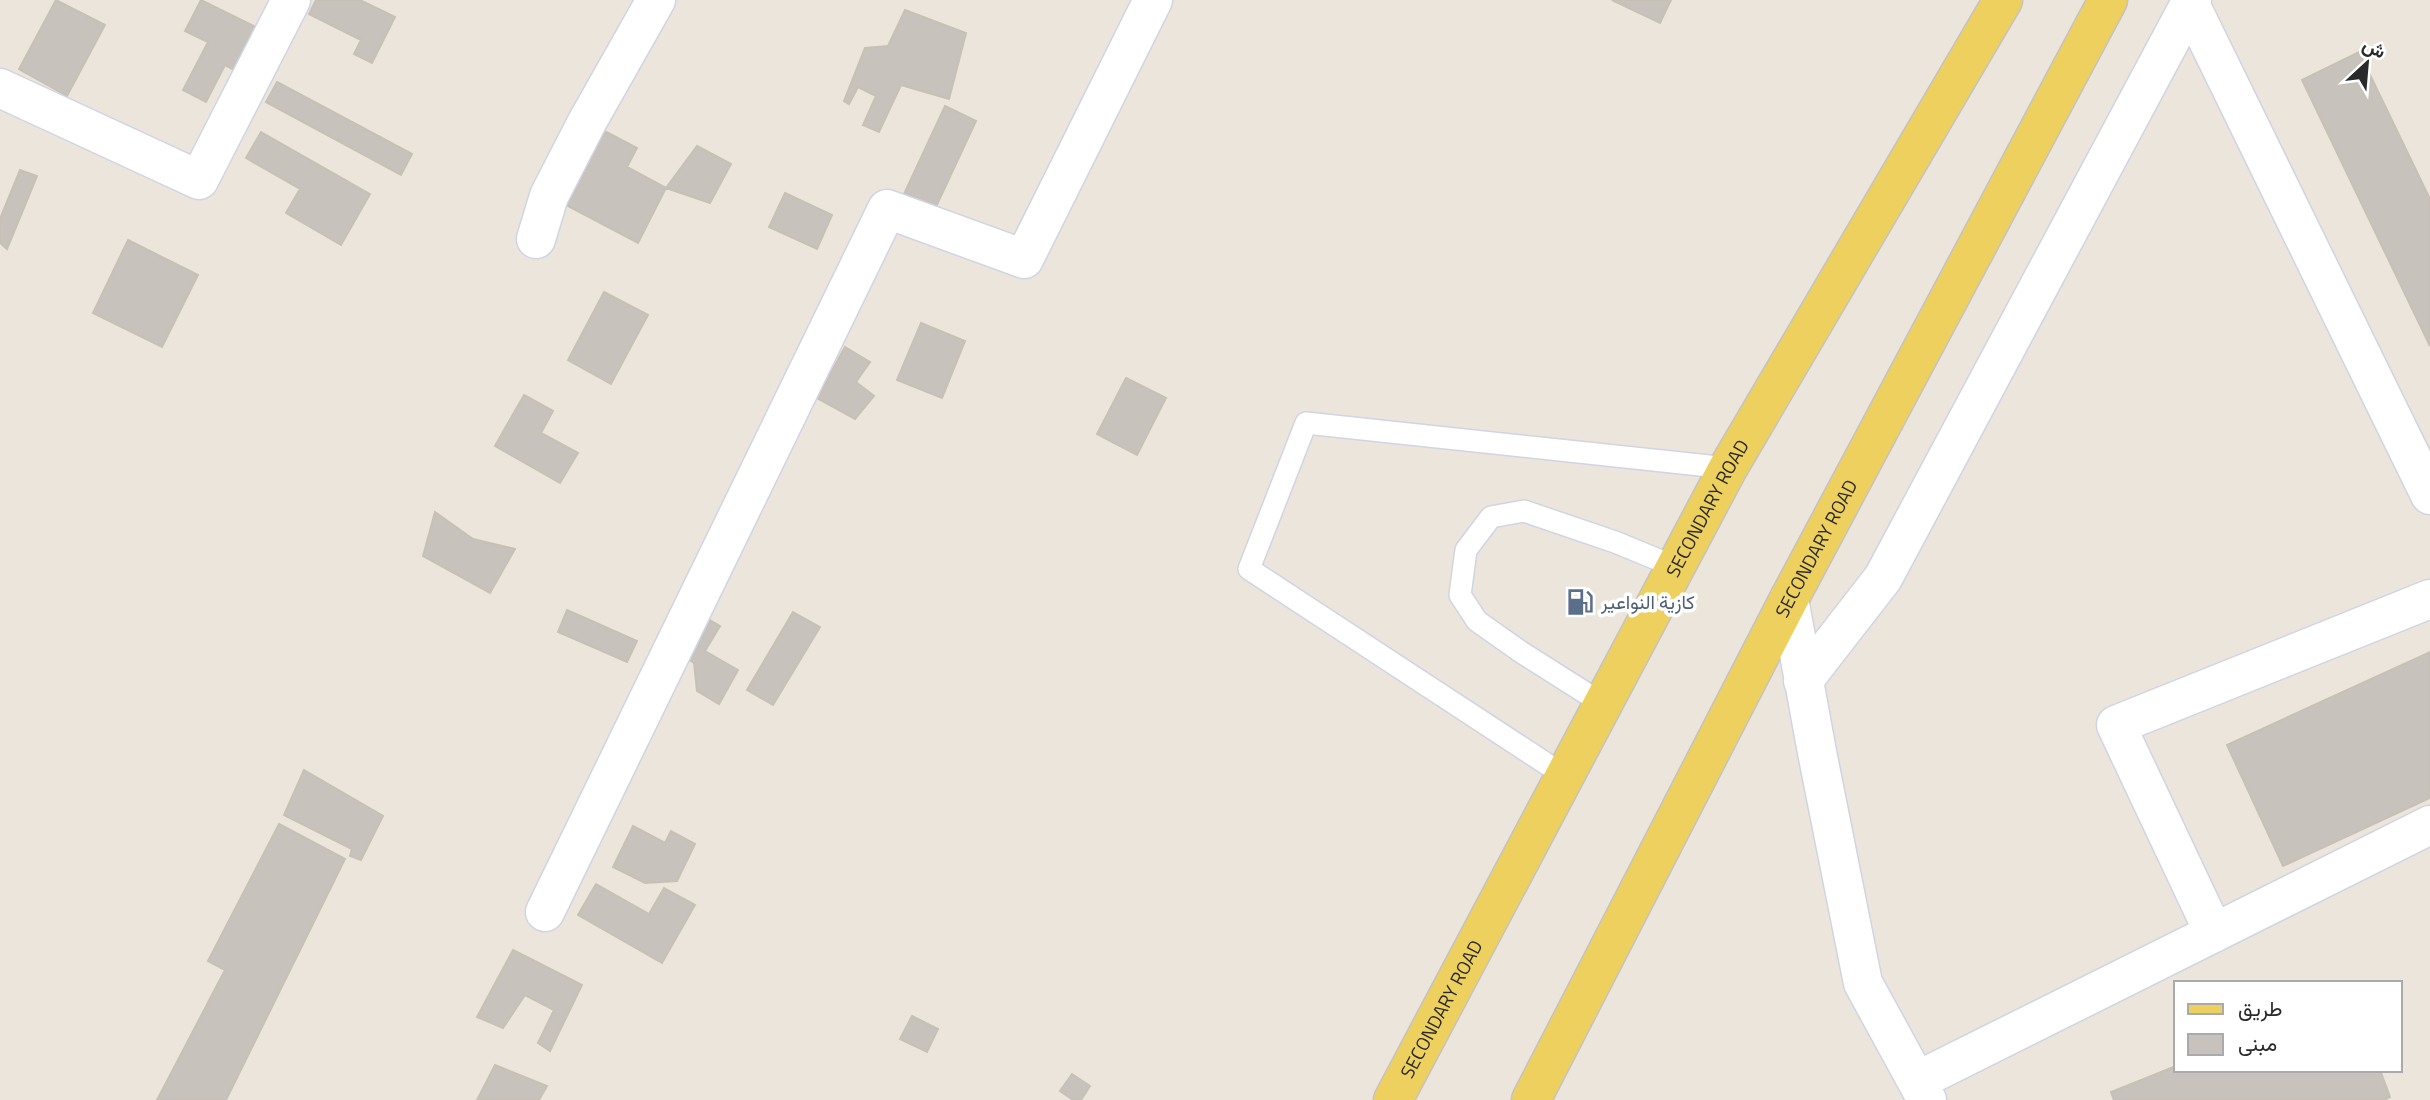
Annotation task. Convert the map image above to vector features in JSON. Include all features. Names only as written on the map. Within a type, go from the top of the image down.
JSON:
[{"type":"main road","name":"SECONDARY ROAD","points":[[1531,1100],[1789,599],[2108,0]]},
{"type":"main road","name":"SECONDARY ROAD","points":[[1393,1100],[1728,468],[1998,2]]},
{"type":"street","points":[[0,88],[200,180],[291,0]]},
{"type":"street","points":[[536,239],[549,196],[587,122],[656,0]]},
{"type":"street","points":[[545,912],[887,209],[1024,259],[1153,0]]},
{"type":"street","points":[[1803,681],[1883,578],[2191,2]]},
{"type":"street","points":[[2191,2],[2430,495]]},
{"type":"street","points":[[1789,599],[1863,983],[1922,1091],[2214,933],[2430,825]]},
{"type":"street","points":[[2214,933],[2116,725],[2430,599]]},
{"type":"lane","points":[[1565,776],[1249,569],[1306,423],[1728,468]]},
{"type":"lane","points":[[1603,704],[1477,621],[1460,595],[1466,550],[1491,517],[1524,511],[1676,566]]},
{"type":"building","points":[[56,0],[105,25],[67,96],[19,69]]},
{"type":"building","points":[[201,0],[260,29],[238,72],[225,65],[206,102],[183,90],[208,42],[185,31]]},
{"type":"building","points":[[316,0],[360,0],[395,17],[372,63],[354,54],[361,40],[309,14]]},
{"type":"building","points":[[1612,0],[1671,0],[1660,23]]},
{"type":"building","points":[[905,10],[966,33],[949,99],[901,85],[879,132],[863,125],[876,96],[858,87],[849,104],[844,101],[865,48],[888,46]]},
{"type":"building","points":[[2359,52],[2430,199],[2430,346],[2302,80]]},
{"type":"building","points":[[277,82],[412,154],[401,175],[266,102]]},
{"type":"building","points":[[945,106],[976,121],[935,209],[904,194]]},
{"type":"building","points":[[587,122],[637,148],[627,167],[666,188],[638,243],[549,196]]},
{"type":"building","points":[[261,132],[370,194],[341,245],[286,213],[300,189],[246,158]]},
{"type":"building","points":[[697,146],[731,164],[710,203],[666,188]]},
{"type":"building","points":[[20,170],[37,176],[7,249],[0,243],[0,219]]},
{"type":"building","points":[[785,193],[832,215],[817,249],[769,227]]},
{"type":"building","points":[[128,240],[198,275],[162,347],[93,313]]},
{"type":"building","points":[[604,292],[648,315],[611,384],[568,360]]},
{"type":"building","points":[[921,323],[965,341],[942,398],[897,380]]},
{"type":"building","points":[[845,347],[870,362],[856,382],[874,396],[855,419],[817,398]]},
{"type":"building","points":[[1126,378],[1166,398],[1137,455],[1097,434]]},
{"type":"building","points":[[524,395],[553,411],[541,433],[578,453],[560,483],[495,446]]},
{"type":"building","points":[[435,512],[473,539],[515,549],[490,593],[423,556]]},
{"type":"building","points":[[567,610],[637,641],[627,662],[558,632]]},
{"type":"building","points":[[793,612],[820,627],[773,705],[747,690]]},
{"type":"building","points":[[703,616],[720,626],[705,651],[738,670],[719,704],[697,691],[694,663],[681,655]]},
{"type":"building","points":[[2430,652],[2430,798],[2283,866],[2227,745]]},
{"type":"building","points":[[304,770],[383,816],[361,860],[350,856],[352,849],[284,815]]},
{"type":"building","points":[[279,824],[345,859],[226,1100],[157,1100],[225,970],[208,961]]},
{"type":"building","points":[[633,826],[665,843],[671,831],[695,844],[677,881],[645,883],[613,867]]},
{"type":"building","points":[[596,884],[649,914],[664,888],[695,905],[662,963],[578,915]]},
{"type":"building","points":[[513,950],[582,985],[550,1051],[538,1043],[554,1010],[525,995],[503,1028],[477,1017]]},
{"type":"building","points":[[912,1016],[938,1029],[927,1052],[900,1039]]},
{"type":"building","points":[[495,1065],[547,1086],[539,1100],[477,1100]]},
{"type":"building","points":[[2174,1067],[2174,1072],[2381,1072],[2390,1097],[2384,1100],[2114,1100],[2111,1092]]},
{"type":"building","points":[[1072,1074],[1090,1086],[1081,1100],[1073,1100],[1060,1091]]},
{"type":"place","name":"كازية النواعير","points":[[1580,602]]}]
